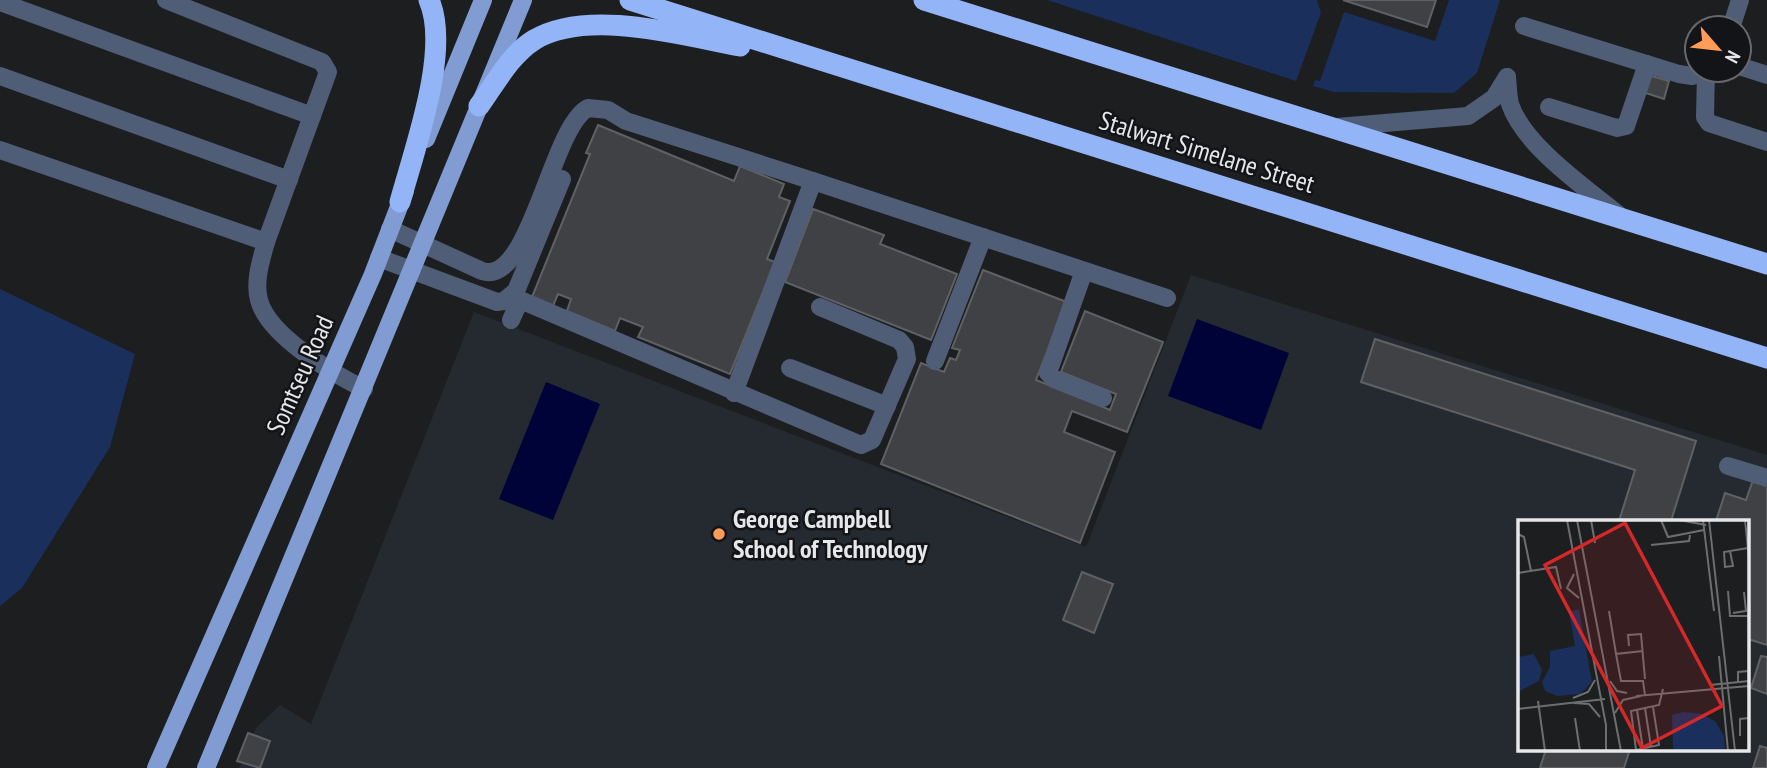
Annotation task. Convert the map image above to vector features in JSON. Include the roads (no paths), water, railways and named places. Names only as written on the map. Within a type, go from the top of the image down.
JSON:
[{"type":"highway","points":[[400,202],[438,44],[434,12],[429,0]]},
{"type":"highway","name":"Stalwart Simelane Street","points":[[630,0],[1767,358]]},
{"type":"highway","points":[[924,0],[1767,264]]},
{"type":"highway","points":[[480,106],[516,56],[534,40],[558,30],[581,26],[667,32],[841,66]]},
{"type":"main road","name":"Somtseu Road","points":[[156,768],[379,258],[483,0]]},
{"type":"main road","points":[[206,768],[424,247],[523,0]]},
{"type":"lane","points":[[166,0],[322,62],[328,72],[267,242],[259,270],[259,300],[271,323],[330,372],[364,389]]},
{"type":"lane","points":[[0,2],[312,116]]},
{"type":"lane","points":[[1524,26],[1683,74]]},
{"type":"lane","points":[[1549,107],[1617,128],[1626,126],[1647,64]]},
{"type":"lane","points":[[0,76],[289,180]]},
{"type":"lane","points":[[1329,127],[1468,116],[1494,98],[1507,77],[1510,103],[1519,122],[1562,168],[1623,219]]},
{"type":"lane","points":[[1706,84],[1705,117],[1709,123],[1767,142]]},
{"type":"lane","points":[[390,229],[481,271],[496,272],[511,258],[546,204],[586,124],[596,120],[626,121],[1167,298]]},
{"type":"lane","points":[[0,150],[267,242]]},
{"type":"lane","points":[[734,393],[813,181]]},
{"type":"lane","points":[[512,320],[515,298],[546,204]]},
{"type":"lane","points":[[936,360],[983,237]]},
{"type":"lane","points":[[379,258],[497,302],[515,298],[861,445],[872,440],[907,359],[905,347],[898,340],[820,307]]},
{"type":"lane","points":[[1084,271],[1048,373],[1054,379],[1103,398]]},
{"type":"lane","points":[[790,368],[887,405]]},
{"type":"lane","points":[[1728,466],[1767,478]]},
{"type":"place","name":"George Campbell School of Technology","points":[[719,534]]}]
